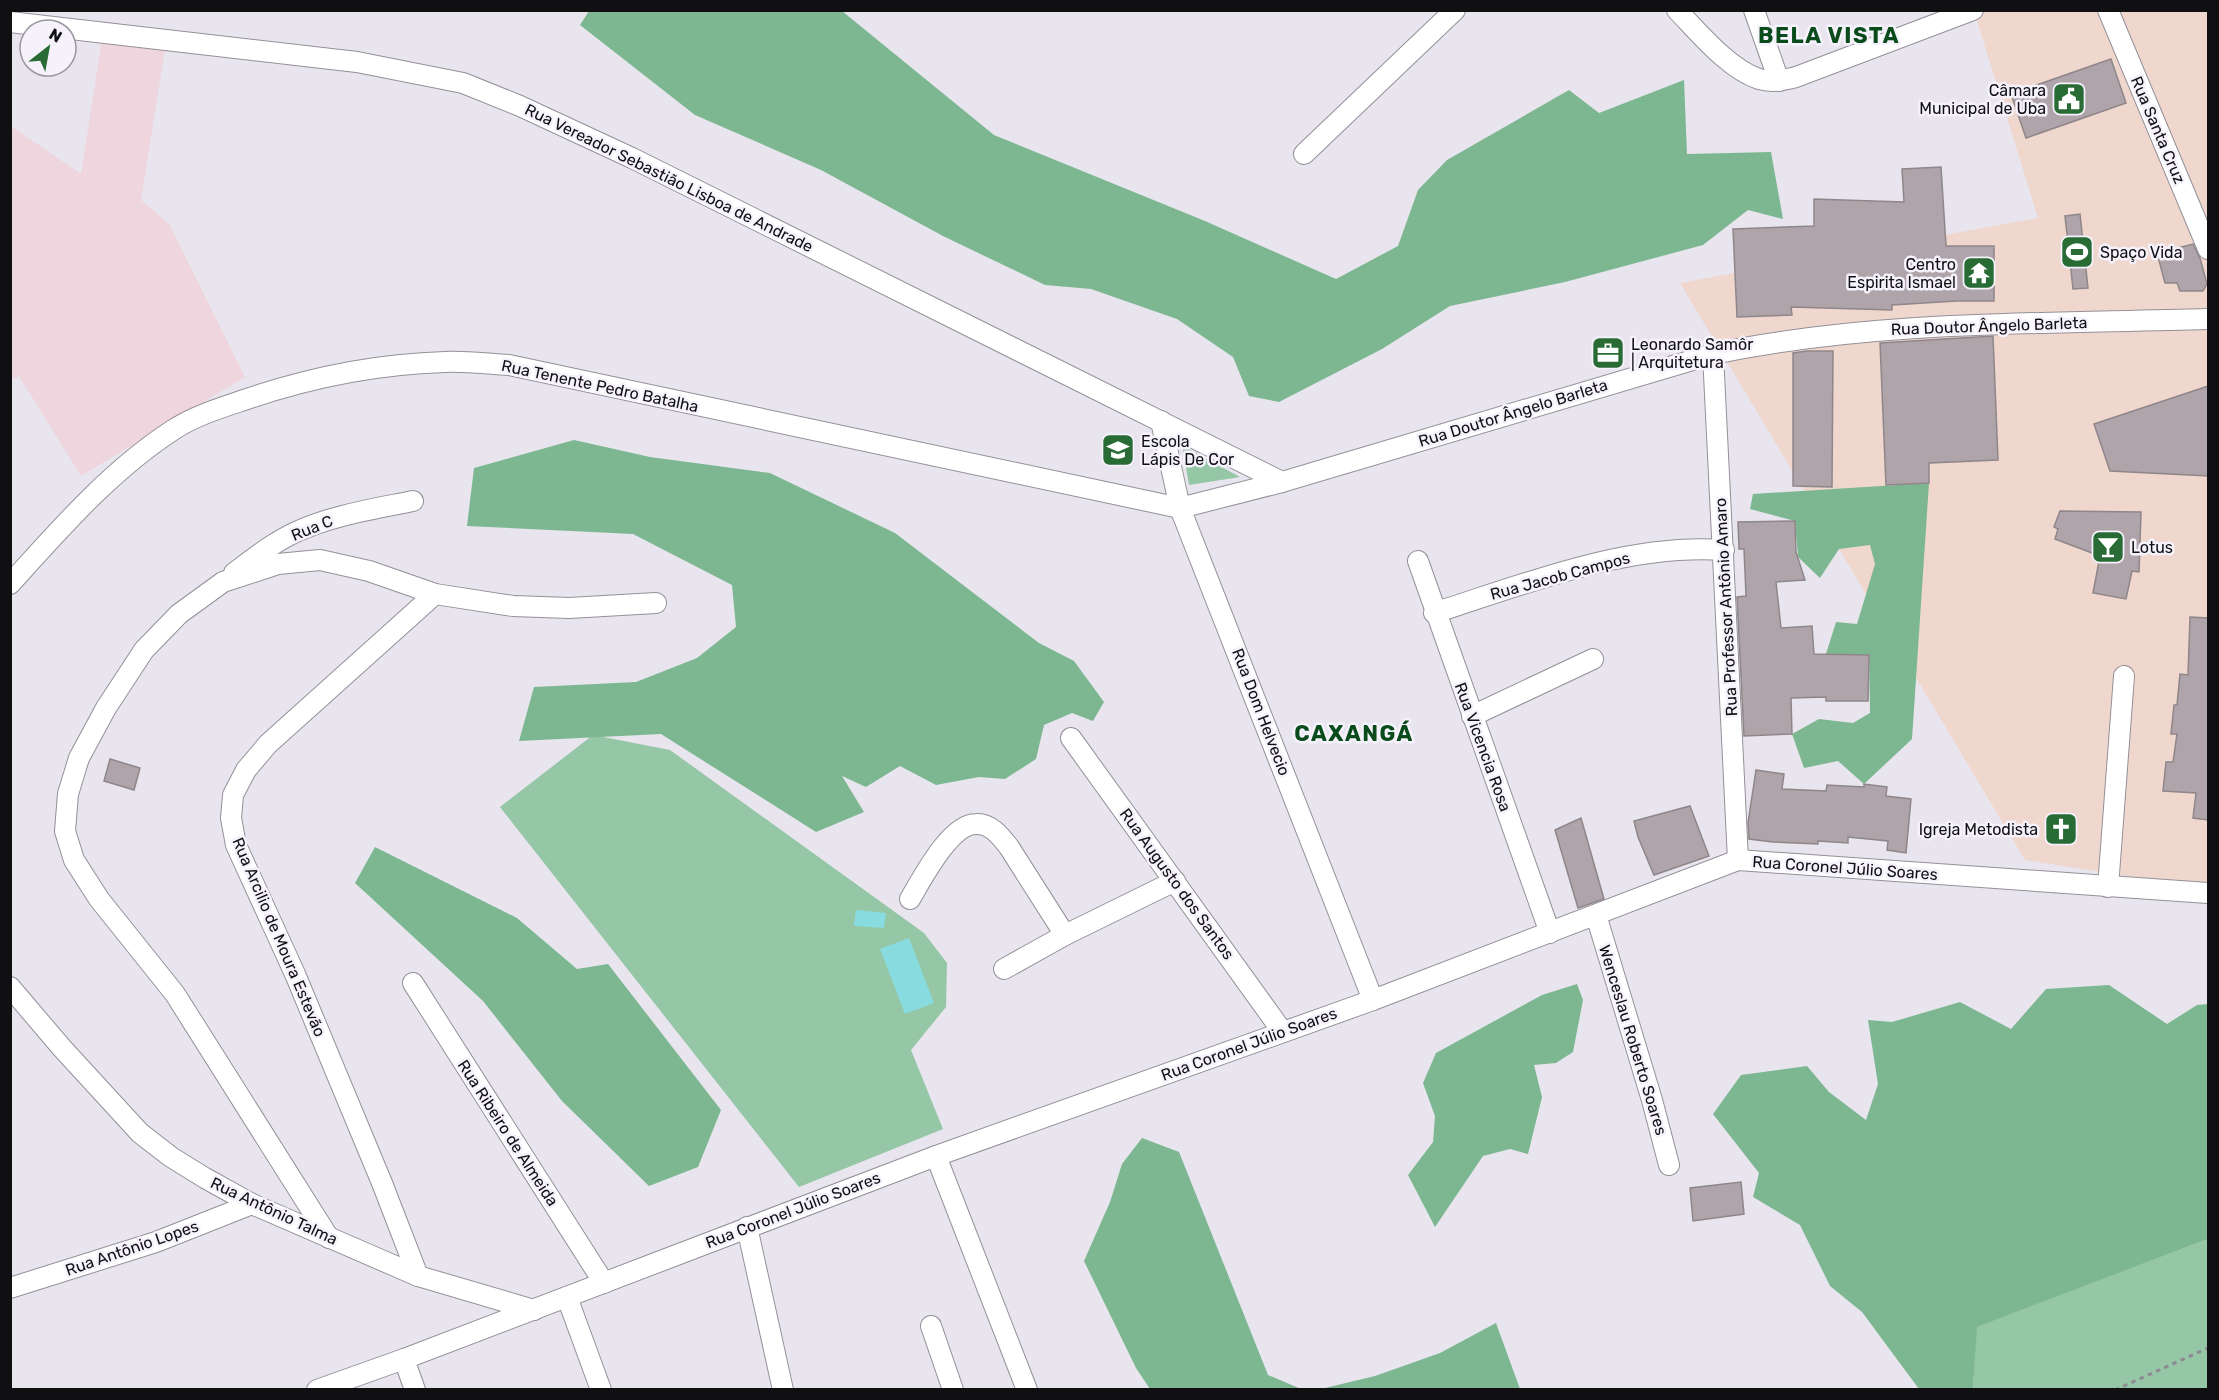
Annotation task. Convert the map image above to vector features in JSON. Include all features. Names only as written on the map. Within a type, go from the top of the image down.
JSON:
[{"type":"street","points":[[1304,154],[1455,10]]},
{"type":"street","points":[[1677,10],[1712,46],[1747,74],[1761,80],[1779,81],[1796,77],[1949,15],[1973,10]]},
{"type":"street","points":[[1754,10],[1779,81]]},
{"type":"street","name":"Rua Santa Cruz","points":[[2108,10],[2208,249]]},
{"type":"street","name":"Rua Vereador Sebastião Lisboa de Andrade","points":[[10,22],[357,62],[463,83],[520,106],[632,158],[1282,482]]},
{"type":"street","name":"Rua Doutor Ângelo Barleta","points":[[1180,508],[1282,482],[1713,354],[1770,342],[1829,334],[1934,327],[2208,319]]},
{"type":"street","name":"Rua Professor Antônio Amaro","points":[[1713,354],[1738,860]]},
{"type":"street","name":"Rua Tenente Pedro Batalha","points":[[10,584],[67,520],[123,468],[174,429],[215,410],[286,386],[367,369],[446,362],[509,365],[1180,508]]},
{"type":"street","name":"Rua Dom Helvecio","points":[[1161,421],[1180,508],[1373,1000]]},
{"type":"street","name":"Rua C","points":[[329,1238],[175,994],[99,899],[74,860],[65,831],[68,794],[79,758],[106,708],[144,650],[179,614],[260,554],[296,532],[339,517],[413,501]]},
{"type":"street","name":"Rua Jacob Campos","points":[[1434,613],[1559,574],[1629,557],[1669,550],[1724,550]]},
{"type":"street","points":[[223,582],[278,564],[320,560],[369,571],[435,594],[513,606],[569,608],[656,603]]},
{"type":"street","name":"Rua Vicencia Rosa","points":[[1418,561],[1434,613],[1550,933]]},
{"type":"street","name":"Rua Arcilio de Moura Estevão","points":[[418,1276],[318,1028],[236,845],[231,818],[233,795],[246,770],[268,744],[435,594]]},
{"type":"street","points":[[1472,717],[1593,659]]},
{"type":"street","points":[[2108,887],[2124,676]]},
{"type":"street","name":"Rua Augusto dos Santos","points":[[1071,738],[1282,1031]]},
{"type":"street","points":[[910,899],[943,848],[957,833],[975,823],[986,825],[1009,847],[1065,935]]},
{"type":"street","name":"Rua Coronel Júlio Soares","points":[[317,1389],[404,1359],[936,1156],[1373,1000],[1738,860],[2208,893]]},
{"type":"street","points":[[1004,969],[1065,935],[1175,881]]},
{"type":"street","name":"Wenceslau Roberto Soares","points":[[1596,915],[1647,1081],[1669,1165]]},
{"type":"street","name":"Rua Ribeiro de Almeida","points":[[413,983],[604,1283]]},
{"type":"street","name":"Rua Antônio Talma","points":[[10,987],[105,1097],[140,1133],[171,1157],[252,1204],[418,1276],[534,1310]]},
{"type":"street","points":[[936,1156],[1027,1389]]},
{"type":"street","name":"Rua Antônio Lopes","points":[[10,1288],[156,1242],[252,1204]]},
{"type":"street","points":[[747,1227],[783,1389]]},
{"type":"street","points":[[567,1297],[601,1389]]},
{"type":"street","points":[[931,1326],[953,1389]]},
{"type":"street","points":[[404,1359],[415,1389]]},
{"type":"path","points":[[2115,1389],[2208,1348]]},
{"type":"shaded area","points":[[1974,11],[2208,11],[2208,889],[2025,860],[1680,283],[2038,218]]},
{"type":"shaded area","points":[[102,39],[165,49],[141,200],[169,224],[245,377],[81,476],[19,376],[11,380],[11,126],[81,174]]},
{"type":"green space","points":[[589,11],[842,11],[994,135],[1205,221],[1336,279],[1398,246],[1418,190],[1447,160],[1569,90],[1599,113],[1684,80],[1687,154],[1771,152],[1783,219],[1748,210],[1703,245],[1565,282],[1450,306],[1382,349],[1279,402],[1249,396],[1233,357],[1177,319],[1091,289],[1045,285],[943,236],[821,170],[695,115],[580,25]]},
{"type":"green space","points":[[574,440],[650,457],[770,473],[895,533],[1039,643],[1074,661],[1104,702],[1093,721],[1072,713],[1044,725],[1036,759],[1005,779],[979,777],[936,785],[900,766],[866,787],[842,776],[864,812],[816,832],[661,734],[519,741],[534,687],[636,682],[697,658],[736,627],[732,585],[633,534],[467,526],[474,468]]},
{"type":"green space","points":[[1185,447],[1240,477],[1189,485],[1183,450]]},
{"type":"green space","points":[[1929,483],[1912,739],[1864,784],[1838,761],[1804,768],[1792,734],[1819,719],[1853,723],[1870,713],[1869,655],[1826,654],[1836,622],[1857,624],[1875,564],[1870,545],[1839,549],[1820,578],[1798,557],[1795,521],[1750,509],[1753,494]]},
{"type":"green space","points":[[593,735],[670,750],[924,933],[947,963],[946,1007],[911,1050],[943,1129],[799,1187],[500,807]]},
{"type":"green space","points":[[375,847],[517,918],[577,969],[608,964],[721,1110],[698,1167],[649,1186],[562,1101],[483,1001],[355,883]]},
{"type":"green space","points":[[1577,984],[1583,1000],[1573,1052],[1556,1063],[1534,1065],[1542,1097],[1528,1154],[1510,1149],[1483,1156],[1435,1227],[1408,1175],[1433,1142],[1435,1116],[1423,1083],[1436,1053],[1542,995]]},
{"type":"green space","points":[[2109,985],[2167,1024],[2197,1005],[2208,1004],[2208,1239],[1977,1327],[1973,1389],[1919,1389],[1862,1312],[1830,1286],[1800,1225],[1753,1197],[1759,1173],[1713,1114],[1741,1075],[1807,1066],[1829,1092],[1866,1120],[1878,1084],[1868,1020],[1892,1022],[1960,1002],[2011,1029],[2046,989]]},
{"type":"green space","points":[[1142,1138],[1179,1152],[1268,1375],[1301,1389],[1150,1389],[1136,1368],[1084,1261],[1110,1202],[1122,1164]]},
{"type":"green space","points":[[2208,1239],[2208,1389],[1973,1390],[1976,1327]]},
{"type":"green space","points":[[1496,1323],[1520,1389],[1321,1389],[1375,1376],[1440,1353]]},
{"type":"water","points":[[856,910],[886,913],[884,928],[854,926]]},
{"type":"water","points":[[909,938],[934,1003],[905,1014],[880,949]]},
{"type":"building","name":"Câmara Municipal de Uba","points":[[2111,59],[2126,103],[2026,138],[2011,94]]},
{"type":"building","points":[[1941,167],[1946,246],[1994,246],[1994,301],[1892,305],[1892,310],[1791,307],[1792,315],[1737,317],[1733,229],[1814,226],[1814,199],[1904,202],[1902,169]]},
{"type":"building","name":"Spaço Vida","points":[[2080,214],[2088,288],[2073,289],[2065,216]]},
{"type":"building","points":[[2193,244],[2200,258],[2207,284],[2203,291],[2180,291],[2177,283],[2165,283],[2157,253]]},
{"type":"building","points":[[1993,336],[1998,460],[1929,463],[1929,483],[1886,485],[1880,343]]},
{"type":"building","points":[[1833,351],[1832,487],[1793,486],[1793,353]]},
{"type":"building","points":[[2208,386],[2208,476],[2110,471],[2094,424]]},
{"type":"building","name":"Lotus","points":[[2060,511],[2141,512],[2139,572],[2132,571],[2126,599],[2093,593],[2100,556],[2055,539],[2058,529],[2054,527]]},
{"type":"building","points":[[1795,521],[1796,552],[1805,580],[1776,582],[1781,628],[1812,626],[1814,654],[1869,655],[1868,701],[1826,701],[1826,697],[1791,698],[1792,734],[1744,736],[1737,597],[1746,596],[1744,549],[1739,549],[1738,522]]},
{"type":"building","points":[[2190,617],[2208,618],[2208,820],[2193,818],[2196,793],[2163,791],[2166,762],[2173,762],[2177,734],[2171,734],[2180,674],[2188,675]]},
{"type":"building","points":[[110,759],[140,768],[134,790],[104,781]]},
{"type":"building","points":[[1756,770],[1784,774],[1782,789],[1826,791],[1827,785],[1864,787],[1864,784],[1887,787],[1886,796],[1911,799],[1906,853],[1887,850],[1888,841],[1848,837],[1848,843],[1818,841],[1818,844],[1749,839],[1748,823]]},
{"type":"building","points":[[1690,806],[1709,856],[1654,875],[1638,837],[1634,821]]},
{"type":"building","points":[[1581,818],[1604,899],[1578,908],[1555,830]]},
{"type":"building","points":[[1741,1182],[1744,1214],[1693,1221],[1690,1188]]},
{"type":"place","name":"Câmara Municipal de Uba","points":[[2069,99]]},
{"type":"place","name":"Spaço Vida","points":[[2077,252]]},
{"type":"place","name":"Centro Espirita Ismael","points":[[1979,273]]},
{"type":"place","name":"Leonardo Samôr | Arquitetura","points":[[1608,353]]},
{"type":"place","name":"Escola Lápis De Cor","points":[[1118,450]]},
{"type":"place","name":"Lotus","points":[[2108,547]]},
{"type":"place","name":"Igreja Metodista","points":[[2061,829]]},
{"type":"district","name":"BELA VISTA","points":[[1829,35]]},
{"type":"district","name":"CAXANGÁ","points":[[1354,733]]}]
